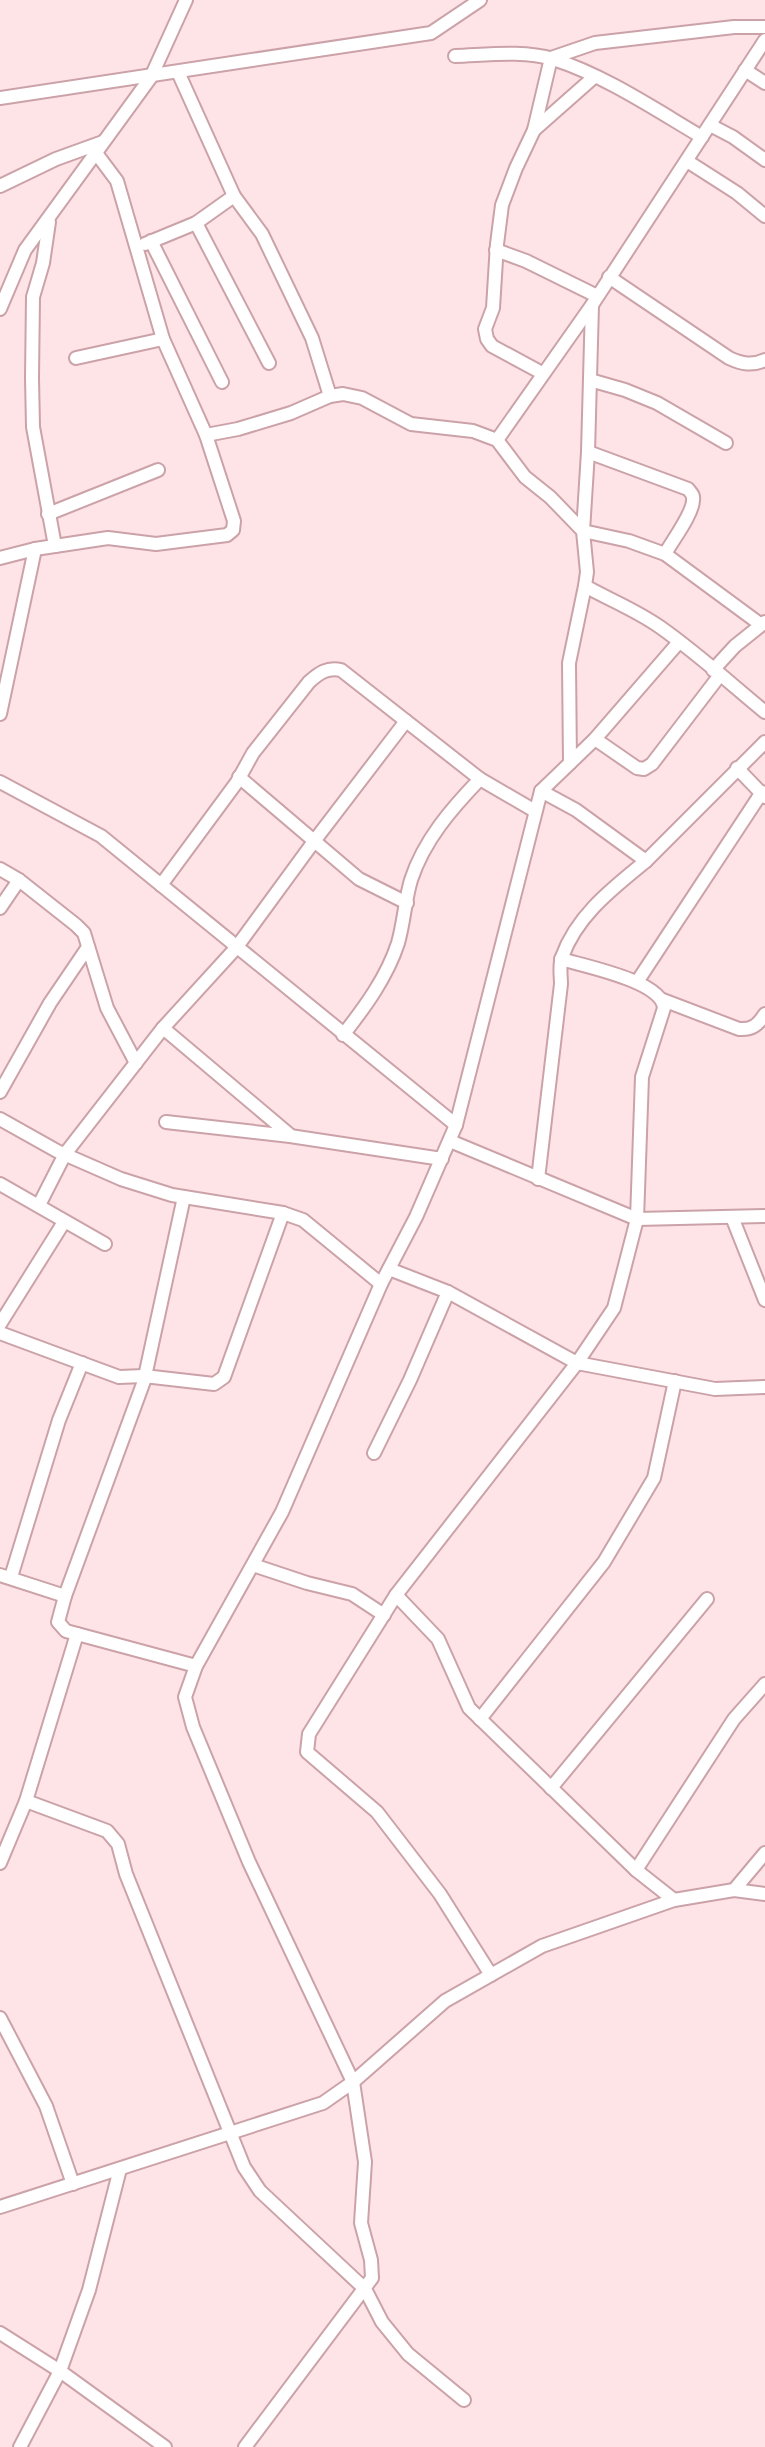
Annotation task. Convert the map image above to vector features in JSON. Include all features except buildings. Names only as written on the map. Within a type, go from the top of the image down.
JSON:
[{"type":"street","points":[[0,309],[26,250],[151,77],[186,0]]},
{"type":"street","points":[[0,98],[430,33],[480,0]]},
{"type":"street","points":[[551,58],[595,43],[734,27],[765,27]]},
{"type":"street","points":[[497,440],[594,301],[765,40]]},
{"type":"street","points":[[455,56],[516,55],[551,58],[654,108],[702,137]]},
{"type":"street","points":[[542,373],[492,346],[485,330],[493,308],[502,205],[534,130],[551,58]]},
{"type":"street","points":[[745,70],[765,83]]},
{"type":"street","points":[[178,72],[234,196],[262,234],[312,338],[330,396]]},
{"type":"street","points":[[534,130],[594,77]]},
{"type":"street","points":[[710,125],[733,137],[765,160]]},
{"type":"street","points":[[0,186],[56,159],[99,148]]},
{"type":"street","points":[[0,558],[35,549],[108,538],[156,544],[227,535],[233,530],[234,521],[206,435],[163,339],[117,181],[99,148]]},
{"type":"street","points":[[687,161],[737,193],[765,216]]},
{"type":"street","points":[[138,247],[196,223],[234,196]]},
{"type":"street","points":[[50,218],[43,263],[33,297],[32,378],[33,427],[55,546]]},
{"type":"street","points":[[196,223],[269,363]]},
{"type":"street","points":[[151,241],[222,382]]},
{"type":"street","points":[[496,250],[526,261],[594,301]]},
{"type":"street","points":[[609,277],[729,358],[754,364],[765,360]]},
{"type":"street","points":[[12,283],[33,297]]},
{"type":"street","points":[[570,763],[569,663],[587,572],[583,531],[594,301]]},
{"type":"street","points":[[76,358],[163,339]]},
{"type":"street","points":[[590,380],[657,403],[726,443]]},
{"type":"street","points":[[206,435],[238,429],[291,413],[330,396],[343,394],[362,398],[411,424],[473,431],[497,440],[525,477],[550,497],[583,531],[629,541],[665,554],[762,623],[717,673],[652,764],[644,769],[637,768],[595,739]]},
{"type":"street","points":[[588,452],[688,489],[693,501],[690,511],[665,554]]},
{"type":"street","points":[[48,514],[158,470]]},
{"type":"street","points":[[0,696],[35,549]]},
{"type":"street","points":[[0,714],[35,549]]},
{"type":"street","points":[[585,586],[627,606],[679,642],[765,712]]},
{"type":"street","points":[[245,2447],[365,2289],[373,2274],[361,2223],[365,2162],[353,2082],[249,1862],[194,1727],[185,1697],[196,1666],[282,1512],[381,1284],[450,1141],[541,791],[595,739],[679,642]]},
{"type":"street","points":[[161,885],[239,777],[253,753],[309,682],[332,668],[341,670],[480,779],[535,811]]},
{"type":"street","points":[[39,1205],[65,1154],[163,1028],[236,948],[406,721]]},
{"type":"street","points":[[538,1179],[561,984],[561,959],[580,922],[765,743]]},
{"type":"street","points":[[637,982],[764,795],[737,768]]},
{"type":"street","points":[[239,777],[359,879],[407,903]]},
{"type":"street","points":[[343,1035],[366,1005],[386,970],[397,945],[411,879],[432,837],[453,807],[480,779]]},
{"type":"street","points":[[0,782],[101,836],[456,1125]]},
{"type":"street","points":[[541,791],[576,810],[646,861]]},
{"type":"street","points":[[0,869],[19,880],[84,933],[107,1008],[136,1063]]},
{"type":"street","points":[[0,908],[19,880]]},
{"type":"street","points":[[0,1092],[50,1003],[88,947]]},
{"type":"street","points":[[561,959],[637,982],[663,1000],[739,1029],[757,1025],[765,1014]]},
{"type":"street","points":[[491,1975],[440,1894],[377,1812],[307,1752],[309,1734],[396,1595],[577,1363],[614,1308],[637,1219],[642,1077],[664,1008],[663,1000]]},
{"type":"street","points":[[163,1028],[290,1136]]},
{"type":"street","points":[[0,1119],[65,1154],[121,1179],[184,1197],[283,1213],[303,1220],[381,1284]]},
{"type":"street","points":[[166,1122],[290,1136],[442,1159]]},
{"type":"street","points":[[450,1141],[637,1219],[765,1216]]},
{"type":"street","points":[[0,1184],[105,1244]]},
{"type":"street","points":[[184,1197],[144,1376],[58,1622],[66,1631],[196,1666]]},
{"type":"street","points":[[0,1333],[119,1377],[144,1376],[214,1384],[223,1377],[283,1213]]},
{"type":"street","points":[[732,1217],[765,1300]]},
{"type":"street","points":[[0,1324],[64,1222]]},
{"type":"street","points":[[389,1269],[448,1293],[577,1363],[715,1389],[765,1387]]},
{"type":"street","points":[[373,1453],[410,1380],[448,1293]]},
{"type":"street","points":[[65,1596],[5,1576],[59,1420],[82,1363]]},
{"type":"street","points":[[480,1719],[604,1562],[654,1478],[675,1381]]},
{"type":"street","points":[[253,1565],[352,1594],[384,1615]]},
{"type":"street","points":[[396,1595],[438,1639],[469,1708],[636,1870],[674,1900]]},
{"type":"street","points":[[551,1788],[707,1599]]},
{"type":"street","points":[[0,1863],[26,1801],[77,1634]]},
{"type":"street","points":[[636,1870],[734,1719],[765,1684]]},
{"type":"street","points":[[26,1801],[107,1831],[118,1844],[127,1874],[244,2167],[260,2191],[365,2289],[382,2322],[408,2354],[464,2400]]},
{"type":"street","points":[[734,1890],[765,1853]]},
{"type":"street","points":[[0,2207],[323,2104],[353,2082],[445,2001],[542,1946],[674,1900],[734,1890],[765,1894]]},
{"type":"street","points":[[0,2018],[46,2106],[73,2184]]},
{"type":"street","points":[[20,2447],[60,2371],[89,2290],[120,2169]]},
{"type":"street","points":[[0,2333],[60,2371],[165,2447]]}]
